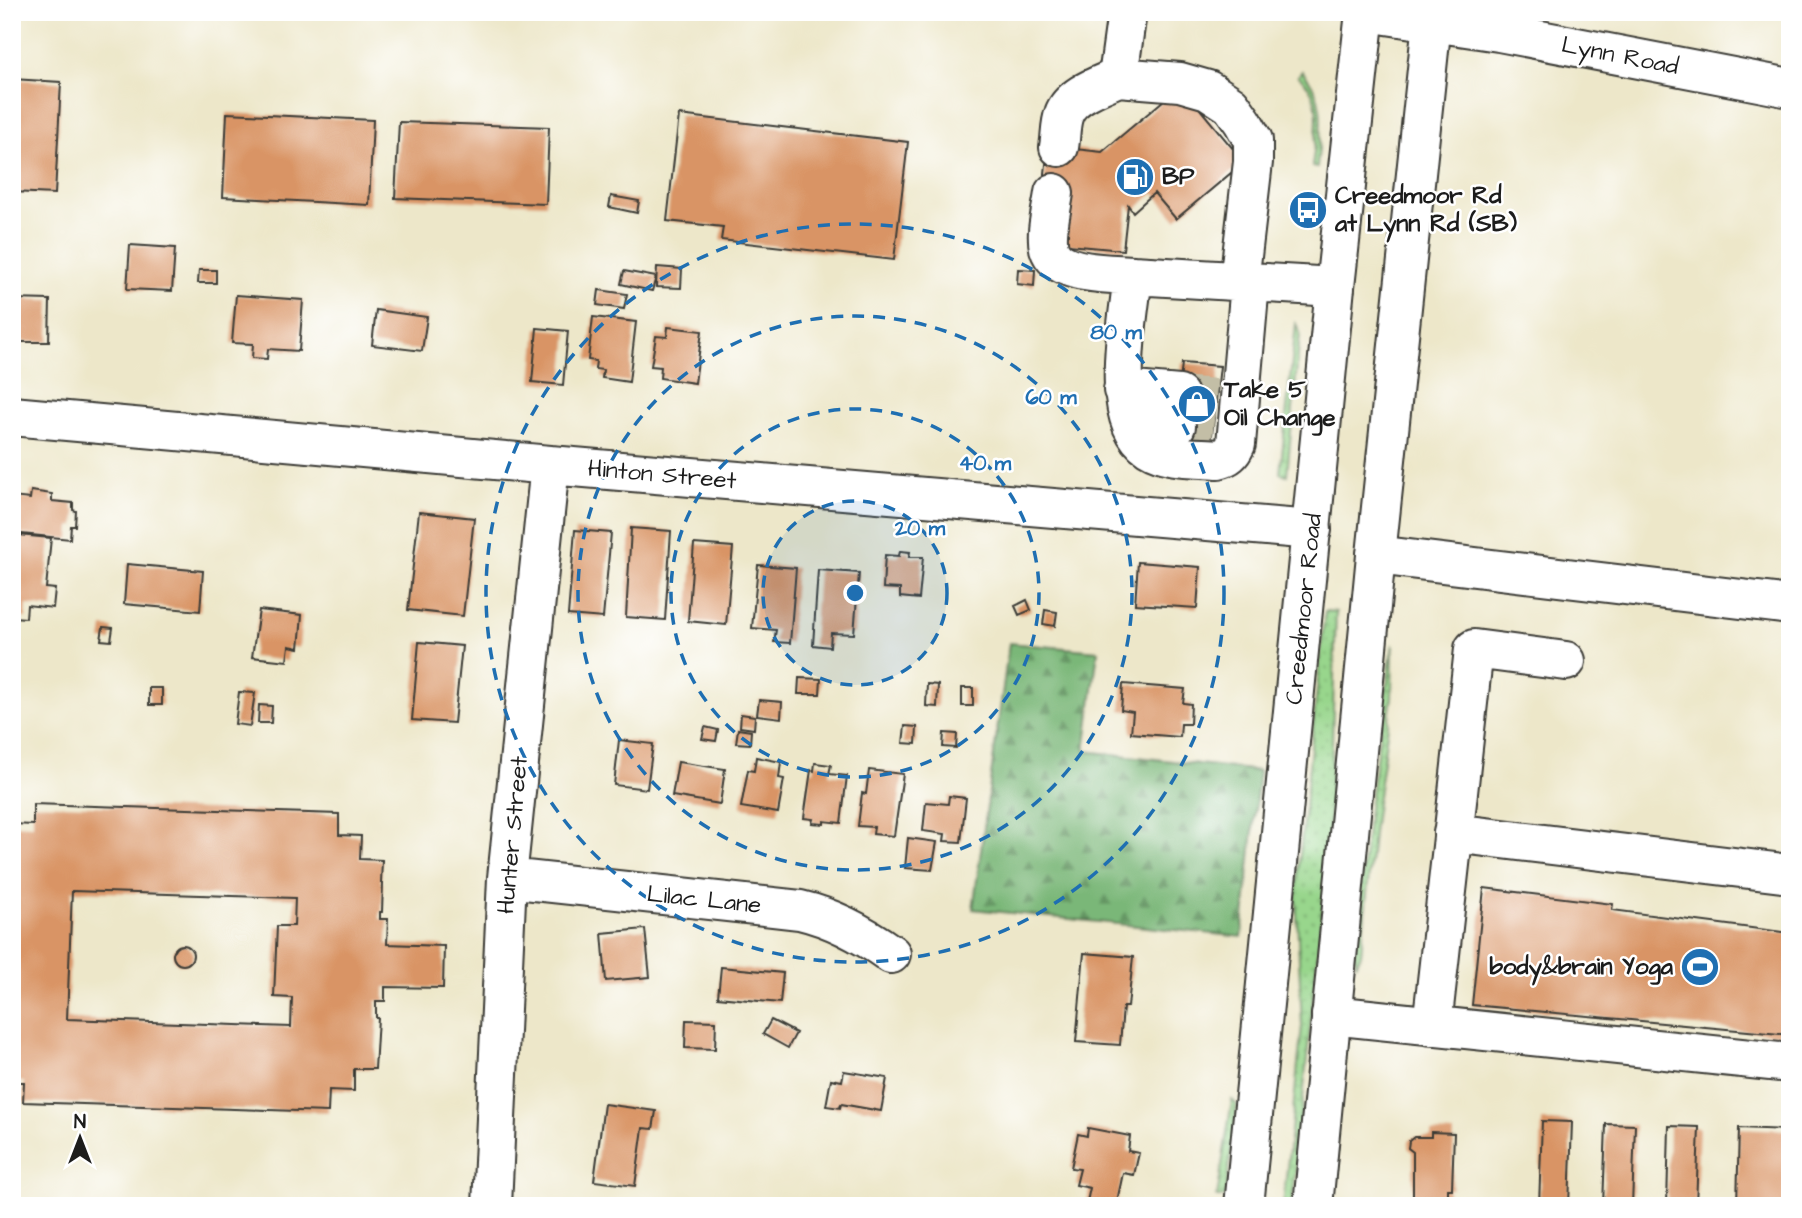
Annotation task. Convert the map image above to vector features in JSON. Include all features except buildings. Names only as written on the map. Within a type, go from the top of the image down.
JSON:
[{"type":"main road","points":[[1118,77],[1127,12]]},
{"type":"main road","name":"Lynn Road","points":[[1366,12],[1432,17],[1790,88]]},
{"type":"main road","name":"Creedmoor Road","points":[[1244,1206],[1335,287],[1366,12]]},
{"type":"main road","points":[[1312,1206],[1432,17]]},
{"type":"main road","points":[[1059,147],[1064,114],[1070,104],[1084,93],[1118,77],[1180,82],[1208,90],[1231,105],[1243,121],[1253,140],[1244,282],[1210,413]]},
{"type":"main road","points":[[1054,193],[1049,248],[1054,257],[1070,267],[1133,275],[1335,287]]},
{"type":"main road","points":[[1126,399],[1210,413],[1236,444],[1226,458],[1218,459],[1163,453],[1150,447],[1135,433],[1126,399],[1133,275]]},
{"type":"main road","name":"Hinton Street","points":[[12,416],[1312,530]]},
{"type":"main road","name":"Hunter Street","points":[[492,1206],[507,878],[550,465]]},
{"type":"main road","points":[[1376,555],[1790,605]]},
{"type":"main road","points":[[1432,1026],[1474,649],[1566,661]]},
{"type":"main road","points":[[1453,833],[1790,874]]},
{"type":"main road","name":"Lilac Lane","points":[[507,878],[800,910],[846,925],[891,954]]},
{"type":"main road","points":[[1331,1016],[1790,1063]]},
{"type":"green space","points":[[1302,71],[1316,94],[1321,117],[1317,168],[1312,167],[1317,131],[1316,106],[1307,85],[1298,76]]},
{"type":"green space","points":[[1296,324],[1300,333],[1287,475],[1280,473]]},
{"type":"green space","points":[[1325,611],[1336,612],[1329,840],[1292,1206],[1283,1206],[1302,1026],[1296,894]]},
{"type":"green space","points":[[1009,643],[1098,651],[1085,751],[1259,771],[1242,937],[973,909]]},
{"type":"green space","points":[[1393,644],[1392,697],[1374,824],[1361,954],[1356,965],[1355,951],[1369,808]]},
{"type":"green space","points":[[1232,1100],[1237,1105],[1225,1197],[1217,1197]]},
{"type":"tunnel","points":[[1179,395],[1216,398]]},
{"type":"tunnel","points":[[1176,426],[1213,430]]},
{"type":"place","name":"BP","points":[[1135,177]]},
{"type":"place","name":"Creedmoor Rd at Lynn Rd (SB)","points":[[1308,210]]},
{"type":"place","name":"Take 5 Oil Change","points":[[1197,404]]},
{"type":"place","name":"body&brain Yoga","points":[[1700,967]]}]
